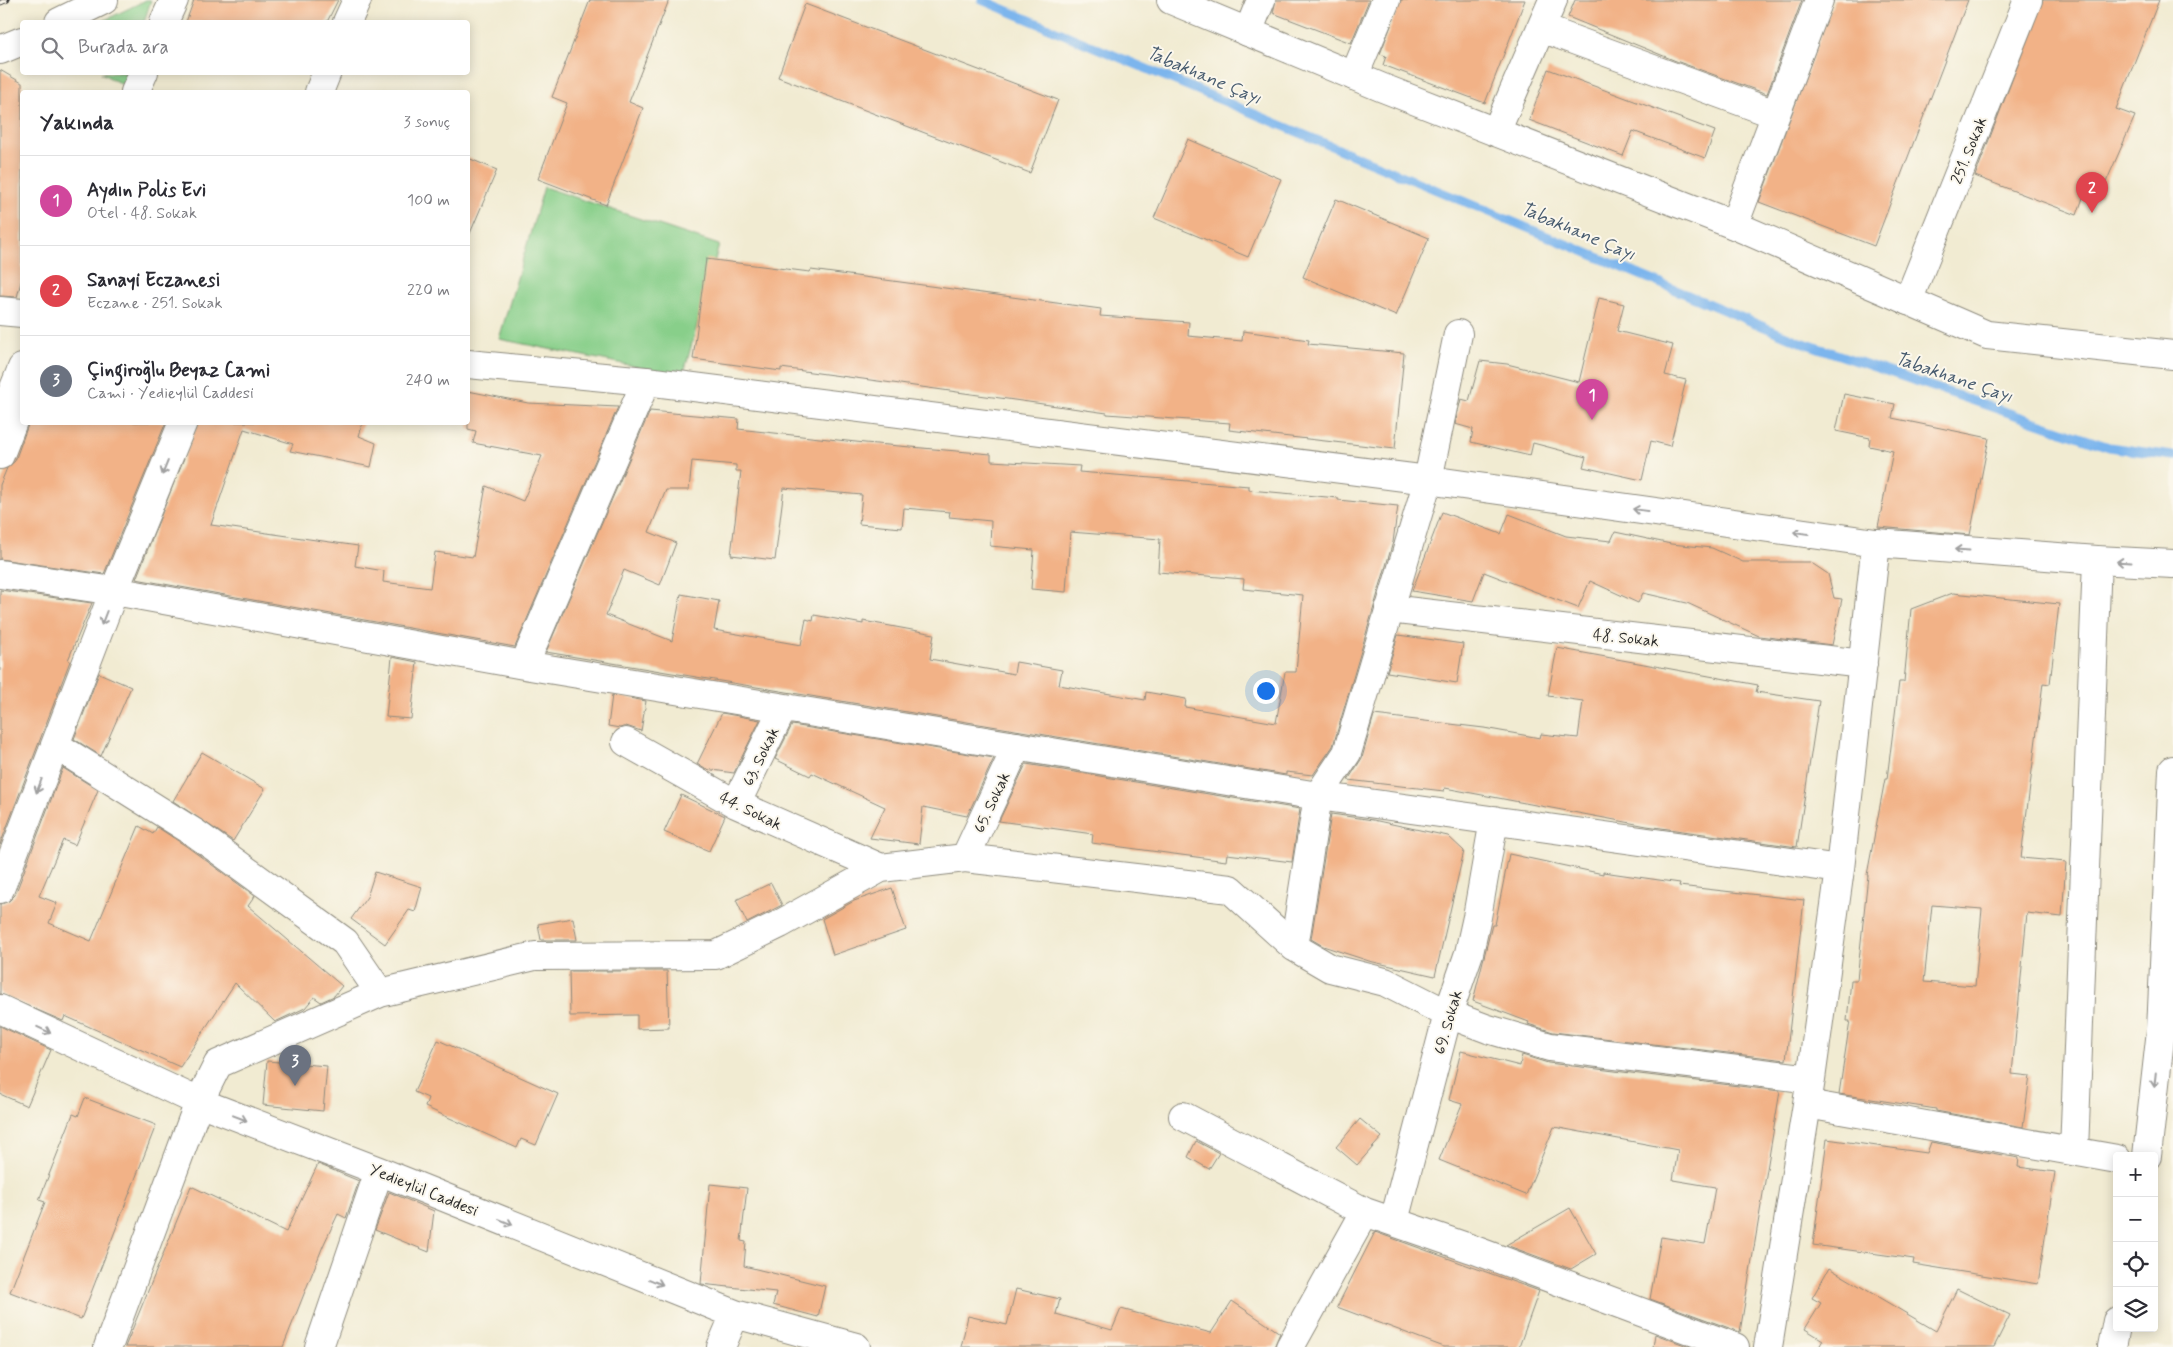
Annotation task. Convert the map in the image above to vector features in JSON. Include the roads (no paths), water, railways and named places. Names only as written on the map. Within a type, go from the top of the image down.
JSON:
[{"type":"main road","points":[[63,20],[104,0]]},
{"type":"main road","points":[[165,20],[174,0]]},
{"type":"main road","points":[[176,20],[184,0]]},
{"type":"main road","points":[[348,20],[357,0]]},
{"type":"main road","points":[[1171,0],[1354,76],[1734,225],[1986,335],[2173,355]]},
{"type":"main road","points":[[1248,32],[1261,0]]},
{"type":"main road","points":[[1354,76],[1386,0]]},
{"type":"main road","points":[[1496,132],[1553,0]]},
{"type":"main road","points":[[1734,225],[1819,0]]},
{"type":"main road","name":"251. Sokak","points":[[1908,301],[2028,0]]},
{"type":"main road","points":[[1541,28],[1775,114]]},
{"type":"main road","points":[[0,50],[20,42]]},
{"type":"main road","points":[[136,90],[143,75]]},
{"type":"main road","points":[[147,90],[153,75]]},
{"type":"main road","points":[[320,90],[326,75]]},
{"type":"main road","points":[[0,310],[20,314]]},
{"type":"main road","points":[[1294,947],[1318,796],[1347,753],[1428,480],[1458,334]]},
{"type":"main road","points":[[470,364],[646,381],[1428,480],[1876,544],[2173,564]]},
{"type":"main road","points":[[0,422],[20,373]]},
{"type":"main road","points":[[524,666],[646,381]]},
{"type":"main road","points":[[0,455],[20,403]]},
{"type":"main road","points":[[0,889],[114,591],[182,425]]},
{"type":"main road","points":[[1768,1347],[1809,1092],[1840,869],[1876,544]]},
{"type":"main road","points":[[2074,1152],[2098,560]]},
{"type":"main road","points":[[0,574],[114,591],[524,666],[1318,796],[1840,869]]},
{"type":"main road","name":"48. Sokak","points":[[1389,610],[1863,664]]},
{"type":"main road","name":"63. Sokak","points":[[736,804],[783,708]]},
{"type":"main road","name":"44. Sokak","points":[[626,742],[736,804],[881,868]]},
{"type":"main road","points":[[55,746],[195,833],[345,942],[380,993]]},
{"type":"main road","name":"65. Sokak","points":[[965,858],[1017,746]]},
{"type":"main road","points":[[2146,1152],[2161,1030],[2173,770]]},
{"type":"main road","name":"69. Sokak","points":[[1394,1221],[1448,1014],[1469,953],[1494,820]]},
{"type":"main road","points":[[108,1347],[199,1102],[218,1064],[380,993],[535,956],[716,955],[780,924],[881,868],[965,858],[1230,889],[1294,947],[1330,968],[1385,982],[1448,1014],[1550,1047],[1809,1092],[2074,1152],[2113,1158]]},
{"type":"main road","name":"Yedieylül Caddesi","points":[[0,1009],[199,1102],[379,1171],[736,1314],[856,1347]]},
{"type":"main road","points":[[1183,1116],[1365,1212],[1735,1347]]},
{"type":"main road","points":[[319,1347],[379,1171]]},
{"type":"main road","points":[[1290,1347],[1365,1212]]},
{"type":"main road","points":[[721,1347],[736,1314]]},
{"type":"main road","points":[[2112,1347],[2115,1332]]},
{"type":"waterway","name":"Tabakhane Çayı","points":[[982,0],[1798,341],[2109,447],[2173,456]]},
{"type":"railway","points":[[0,3],[7,0]]},
{"type":"place","name":"Sanayi Eczanesi","points":[[2092,213]]},
{"type":"place","name":"Aydın Polis Evi","points":[[1592,420]]},
{"type":"place","name":"Çingiroğlu Beyaz Cami","points":[[295,1086]]}]
